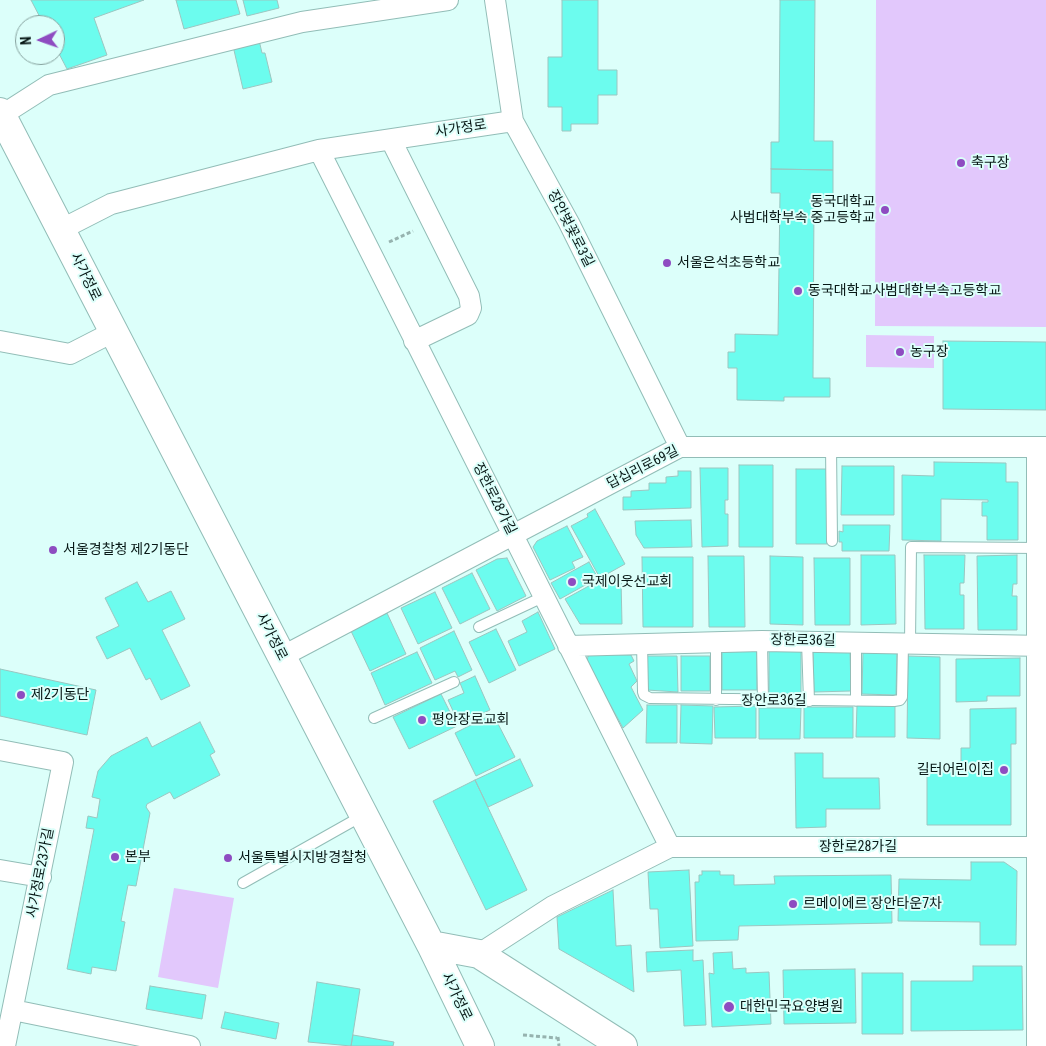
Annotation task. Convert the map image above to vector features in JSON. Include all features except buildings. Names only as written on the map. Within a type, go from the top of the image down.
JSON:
[{"type":"main road","name":"사가정로","points":[[1,114],[431,945],[480,1046]]},
{"type":"main road","points":[[431,945],[479,954],[623,1046]]},
{"type":"street","name":"사가정로","points":[[1,114],[49,85],[302,22],[448,0]]},
{"type":"street","name":"장안벚꽃로3길","points":[[495,0],[513,121],[568,223],[680,447]]},
{"type":"street","name":"사가정로","points":[[62,229],[110,204],[319,150],[513,121]]},
{"type":"street","points":[[391,140],[469,296],[471,308],[468,315],[414,341]]},
{"type":"street","name":"장한로28가길","points":[[319,150],[670,847]]},
{"type":"street","points":[[0,341],[70,354],[113,332]]},
{"type":"street","name":"답십리로69길","points":[[281,657],[680,447],[1042,447]]},
{"type":"street","points":[[1037,1046],[1042,847],[1042,646],[1038,548],[1042,447]]},
{"type":"street","name":"장한로36길","points":[[568,646],[762,640],[1042,646]]},
{"type":"street","name":"사가정로23가길","points":[[0,750],[63,762],[5,1046]]},
{"type":"street","name":"장한로28가길","points":[[479,954],[553,906],[670,847],[1042,847]]},
{"type":"street","points":[[0,870],[41,876]]},
{"type":"street","points":[[13,1010],[190,1046]]},
{"type":"lane","points":[[831,446],[832,541]]},
{"type":"lane","points":[[906,644],[911,548],[1038,548]]},
{"type":"lane","points":[[479,627],[543,597]]},
{"type":"lane","points":[[762,640],[763,701]]},
{"type":"lane","points":[[716,641],[716,700]]},
{"type":"lane","points":[[807,641],[809,701]]},
{"type":"lane","points":[[856,642],[856,701]]},
{"type":"lane","name":"장안로36길","points":[[642,643],[644,695],[650,698],[763,701],[900,700],[906,644]]},
{"type":"lane","points":[[374,718],[454,682]]},
{"type":"lane","points":[[244,883],[363,815]]},
{"type":"path","points":[[370,251],[432,222]]},
{"type":"path","points":[[523,1035],[557,1038]]},
{"type":"shaded area","name":"축구장","points":[[876,0],[1046,0],[1046,327],[875,326]]},
{"type":"shaded area","name":"농구장","points":[[866,335],[934,336],[934,368],[866,367]]},
{"type":"shaded area","points":[[174,888],[234,898],[218,988],[158,977]]},
{"type":"place","name":"축구장","points":[[961,163]]},
{"type":"place","name":"동국대학교 사범대학부속 중고등학교","points":[[885,210]]},
{"type":"place","name":"서울은석초등학교","points":[[667,263]]},
{"type":"place","name":"동국대학교사범대학부속고등학교","points":[[798,291]]},
{"type":"place","name":"농구장","points":[[900,352]]},
{"type":"place","name":"서울경찰청 제2기동단","points":[[53,550]]},
{"type":"place","name":"국제이웃선교회","points":[[572,582]]},
{"type":"place","name":"제2기동단","points":[[21,695]]},
{"type":"place","name":"평안장로교회","points":[[422,720]]},
{"type":"place","name":"길터어린이집","points":[[1004,770]]},
{"type":"place","name":"본부","points":[[115,857]]},
{"type":"place","name":"서울특별시지방경찰청","points":[[228,858]]},
{"type":"place","name":"르메이에르 장안타운7차","points":[[793,904]]},
{"type":"place","name":"대한민국요양병원","points":[[729,1007]]}]
